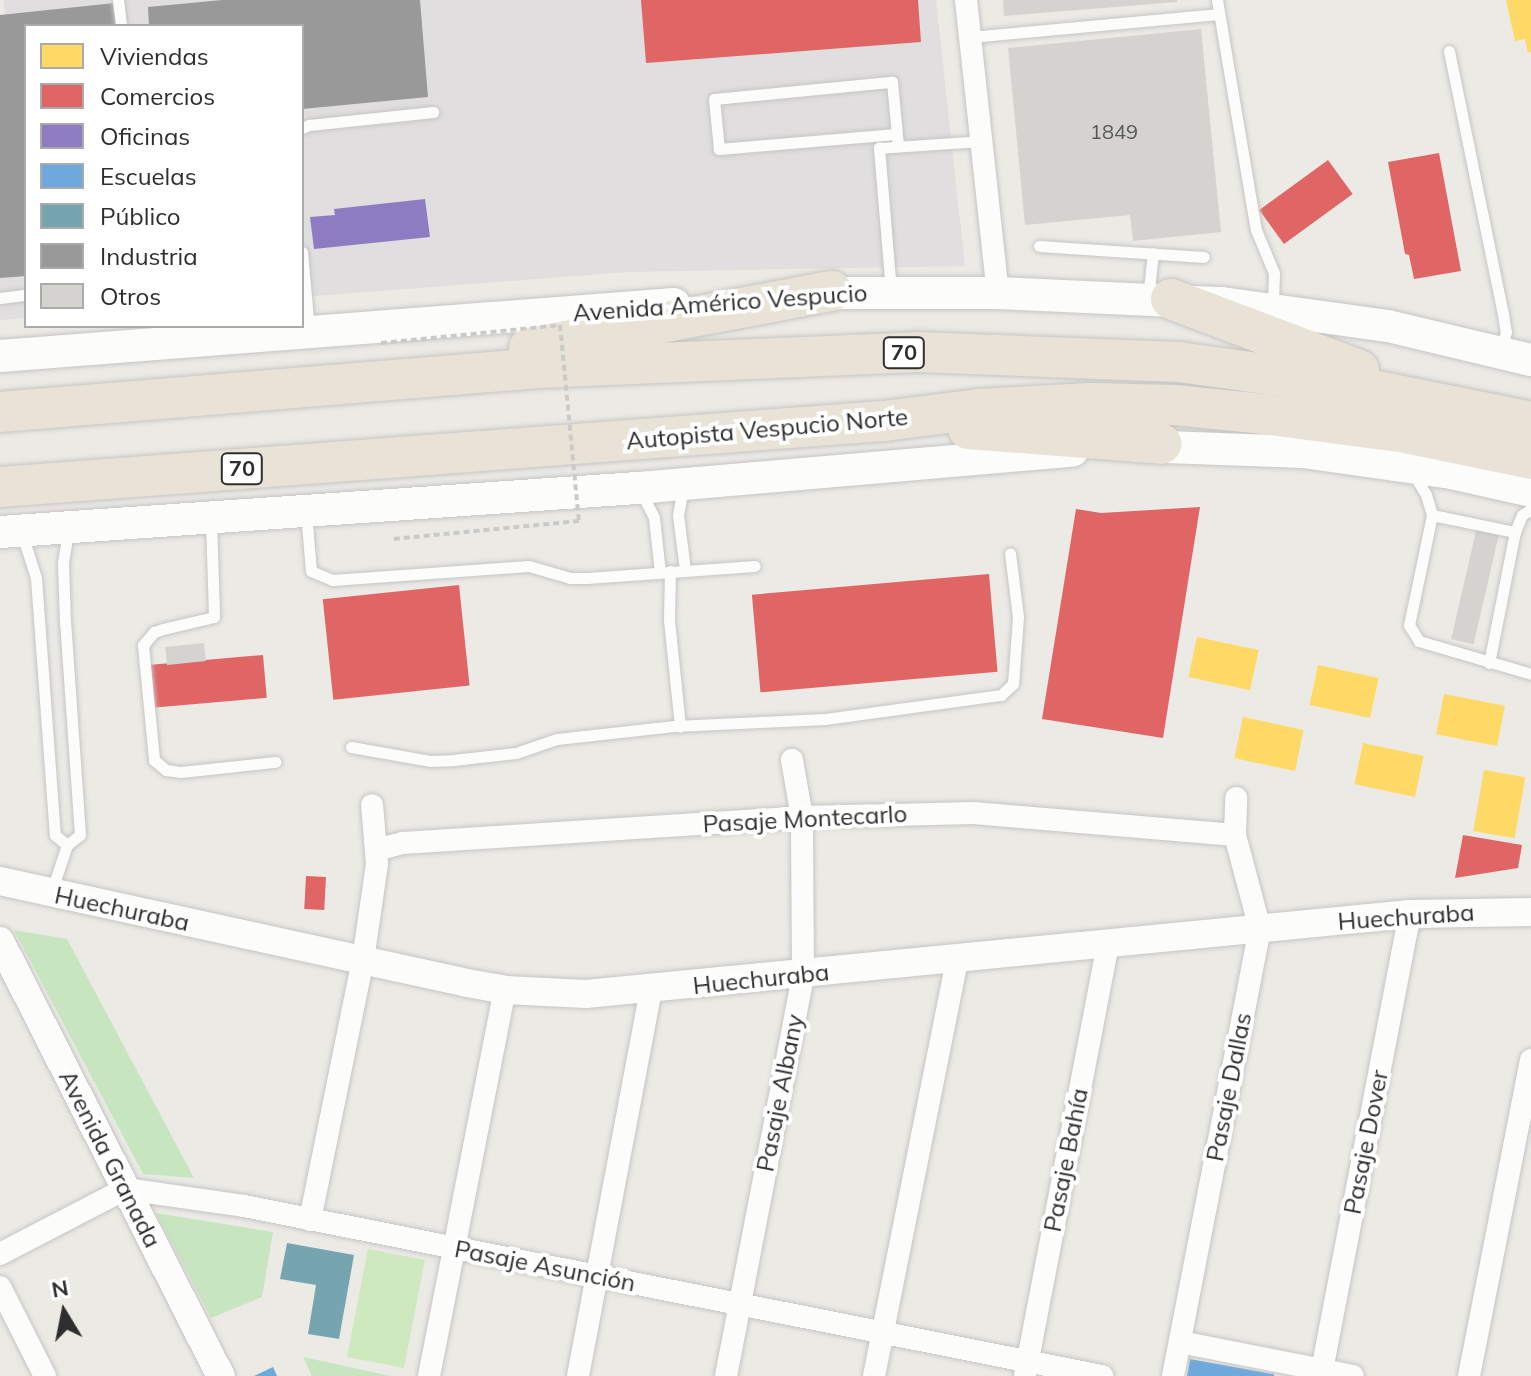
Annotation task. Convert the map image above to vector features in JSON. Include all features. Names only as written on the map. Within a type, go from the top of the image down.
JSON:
[{"type":"highway","points":[[356,381],[832,291]]},
{"type":"highway","points":[[1159,299],[1449,403]]},
{"type":"highway","name":"70","points":[[0,412],[356,381],[599,365],[918,352],[1179,362],[1449,403],[1531,422]]},
{"type":"highway","points":[[0,397],[101,403]]},
{"type":"highway","name":"Autopista Vespucio Norte","points":[[10,489],[884,421],[1033,405],[1175,405],[1400,432],[1531,459]]},
{"type":"highway","points":[[884,421],[1161,444]]},
{"type":"main road","name":"Avenida Américo Vespucio","points":[[0,356],[832,291],[891,291],[1159,299],[1273,308],[1388,326],[1516,356]]},
{"type":"main road","points":[[10,531],[638,488],[1161,444],[1303,452],[1407,466],[1531,491]]},
{"type":"street","points":[[966,0],[998,293]]},
{"type":"street","name":"Pasaje Albany","points":[[726,1376],[803,975],[802,817],[792,760]]},
{"type":"street","name":"Pasaje Dallas","points":[[1173,1376],[1260,929],[1235,835],[1236,798]]},
{"type":"street","points":[[310,1220],[363,960],[376,850],[372,805]]},
{"type":"street","name":"Pasaje Montecarlo","points":[[376,850],[403,843],[802,817],[973,813],[1235,835]]},
{"type":"street","name":"Huechuraba","points":[[0,881],[505,990],[586,994],[1410,914],[1531,912]]},
{"type":"street","name":"Pasaje Dover","points":[[1322,1370],[1410,914]]},
{"type":"street","name":"Avenida Granada","points":[[0,941],[221,1376]]},
{"type":"street","name":"Pasaje Bahía","points":[[1026,1369],[1108,944]]},
{"type":"street","points":[[874,1376],[957,960]]},
{"type":"street","points":[[429,1376],[505,990]]},
{"type":"street","points":[[578,1376],[651,990]]},
{"type":"street","points":[[1469,1376],[1531,1060]]},
{"type":"street","points":[[0,1254],[125,1189]]},
{"type":"street","name":"Pasaje Asunción","points":[[125,1189],[310,1220],[740,1304],[883,1333],[1026,1369],[1102,1376]]},
{"type":"street","points":[[0,1287],[45,1376]]},
{"type":"street","points":[[1180,1342],[1353,1376]]},
{"type":"lane","points":[[118,0],[121,24]]},
{"type":"lane","points":[[1217,0],[1256,230],[1274,273],[1273,308]]},
{"type":"lane","points":[[970,37],[1219,14]]},
{"type":"lane","points":[[1449,51],[1506,332],[1516,356]]},
{"type":"lane","points":[[897,140],[892,82],[714,99],[719,149],[897,140],[982,141]]},
{"type":"lane","points":[[304,127],[433,112]]},
{"type":"lane","points":[[891,291],[879,148],[897,140]]},
{"type":"lane","points":[[1039,246],[1204,257]]},
{"type":"lane","points":[[1153,253],[1159,299]]},
{"type":"lane","points":[[304,275],[309,333]]},
{"type":"lane","points":[[0,298],[24,295]]},
{"type":"lane","points":[[1407,466],[1418,480],[1432,515],[1409,625],[1419,641],[1426,645],[1531,674]]},
{"type":"lane","points":[[684,484],[678,515],[685,570]]},
{"type":"lane","points":[[638,488],[654,518],[665,571],[680,726]]},
{"type":"lane","points":[[1489,663],[1515,532],[1522,515],[1531,509]]},
{"type":"lane","points":[[306,512],[311,571],[332,580],[529,566],[570,578],[755,566]]},
{"type":"lane","points":[[1432,515],[1515,532]]},
{"type":"lane","points":[[211,519],[214,617],[163,629],[148,637],[143,645],[154,760],[166,770],[181,772],[275,762]]},
{"type":"lane","points":[[50,894],[67,845],[80,835],[65,623],[63,563],[69,528]]},
{"type":"lane","points":[[10,531],[36,578],[55,835],[67,845]]},
{"type":"lane","points":[[351,747],[430,761],[453,760],[516,753],[557,739],[680,726],[825,719],[1001,695],[1010,691],[1018,617],[1010,553]]},
{"type":"path","points":[[381,343],[560,325],[579,521],[393,539]]},
{"type":"shaded area","points":[[3,0],[936,0],[965,266],[627,272],[304,297],[304,24],[24,24],[24,318],[0,320],[0,15],[5,14]]},
{"type":"green space","points":[[14,930],[67,939],[194,1178],[143,1174]]},
{"type":"green space","points":[[156,1213],[273,1232],[262,1297],[211,1318]]},
{"type":"green space","points":[[368,1249],[425,1260],[404,1368],[347,1357]]},
{"type":"green space","points":[[303,1357],[391,1376],[312,1376]]},
{"type":"building: Viviendas","points":[[1506,0],[1531,0],[1531,52],[1528,53],[1525,39],[1515,41]]},
{"type":"building: Viviendas","points":[[1197,637],[1259,650],[1250,690],[1188,677]]},
{"type":"building: Viviendas","points":[[1318,665],[1379,678],[1370,718],[1309,705]]},
{"type":"building: Viviendas","points":[[1444,694],[1505,706],[1497,746],[1436,734]]},
{"type":"building: Viviendas","points":[[1243,717],[1304,730],[1295,771],[1234,758]]},
{"type":"building: Viviendas","points":[[1363,743],[1424,756],[1415,797],[1354,784]]},
{"type":"building: Viviendas","points":[[1484,770],[1525,777],[1515,838],[1473,831]]},
{"type":"building: Comercios","points":[[641,0],[918,0],[921,42],[646,63]]},
{"type":"building: Comercios","points":[[1439,153],[1461,271],[1414,279],[1409,255],[1405,254],[1388,162]]},
{"type":"building: Comercios","points":[[1328,160],[1353,194],[1284,244],[1259,210]]},
{"type":"building: Comercios","points":[[1200,507],[1163,738],[1042,719],[1076,509],[1101,513]]},
{"type":"building: Comercios","points":[[989,574],[998,672],[760,692],[752,595]]},
{"type":"building: Comercios","points":[[459,585],[470,685],[333,700],[323,599]]},
{"type":"building: Comercios","points":[[263,655],[267,698],[152,708],[148,665]]},
{"type":"building: Comercios","points":[[1463,835],[1522,845],[1518,868],[1455,878]]},
{"type":"building: Comercios","points":[[306,876],[326,877],[324,910],[304,909]]},
{"type":"building: Oficinas","points":[[425,199],[430,237],[314,249],[310,217],[335,215],[334,209]]},
{"type":"building: Escuelas","points":[[1190,1359],[1274,1374],[1274,1376],[1187,1376]]},
{"type":"building: Escuelas","points":[[273,1367],[277,1376],[254,1376]]},
{"type":"building: Público","points":[[287,1243],[354,1255],[339,1339],[308,1334],[316,1285],[280,1279]]},
{"type":"building: Industria","points":[[222,0],[420,0],[428,97],[304,109],[304,24],[149,24],[148,7]]},
{"type":"building: Industria","points":[[115,3],[117,24],[24,24],[24,276],[0,278],[0,15]]},
{"type":"building: Otros","points":[[1003,0],[1177,0],[1177,2],[1004,16]]},
{"type":"building: Otros","points":[[1201,29],[1221,232],[1133,241],[1130,215],[1025,225],[1008,48]]},
{"type":"building: Otros","points":[[1477,527],[1499,532],[1474,644],[1451,639]]},
{"type":"building: Otros","points":[[204,643],[206,661],[167,665],[165,647]]}]
